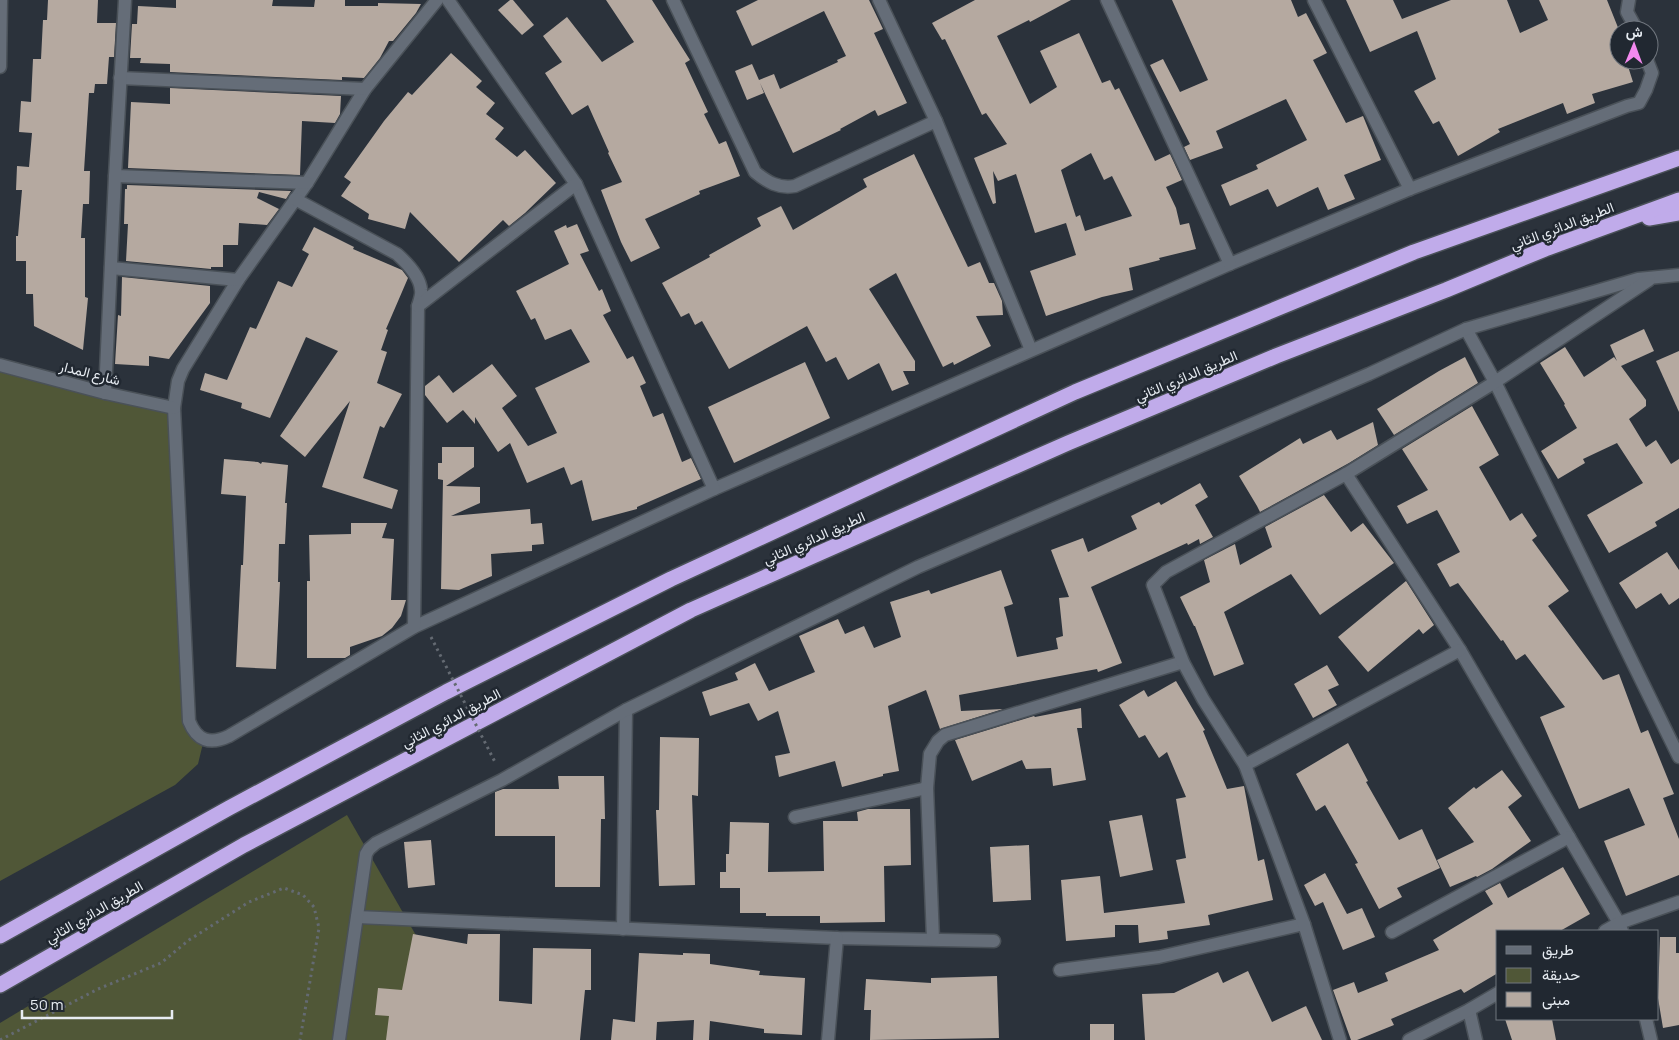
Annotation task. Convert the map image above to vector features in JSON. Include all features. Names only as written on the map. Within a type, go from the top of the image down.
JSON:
[{"type":"highway","name":"الطريق الدائري الثاني","points":[[0,936],[229,808],[446,692],[672,579],[761,537],[1074,392],[1320,290],[1414,252],[1679,158]]},
{"type":"highway","name":"الطريق الدائري الثاني","points":[[0,985],[244,845],[691,610],[1068,443],[1230,375],[1545,249],[1679,200]]},
{"type":"highway","points":[[1613,224],[1679,213]]},
{"type":"street","points":[[0,67],[1,0]]},
{"type":"street","points":[[105,393],[125,0]]},
{"type":"street","points":[[436,0],[365,89],[307,184],[238,280],[183,369],[178,381],[174,408],[189,721],[196,735],[204,739],[213,741],[229,736],[414,627],[714,489],[1230,264],[1410,189],[1639,102],[1646,90],[1652,73],[1651,70]]},
{"type":"street","points":[[448,0],[576,184],[714,489]]},
{"type":"street","points":[[673,0],[755,172],[765,180],[778,186],[786,188],[795,186],[936,121]]},
{"type":"street","points":[[879,0],[936,121],[1031,350]]},
{"type":"street","points":[[1107,0],[1230,264]]},
{"type":"street","points":[[1314,0],[1410,189]]},
{"type":"street","points":[[1629,0],[1628,12],[1632,20]]},
{"type":"street","points":[[120,78],[365,89]]},
{"type":"street","points":[[115,176],[307,184]]},
{"type":"street","points":[[418,306],[576,184]]},
{"type":"street","points":[[295,199],[397,254],[409,265],[422,291],[418,306],[414,627]]},
{"type":"street","points":[[111,268],[238,280]]},
{"type":"street","points":[[339,1040],[366,854],[376,843],[502,780],[626,710],[918,567],[1369,374],[1466,329],[1638,280],[1679,275]]},
{"type":"street","points":[[1340,1040],[1304,924],[1245,765],[1203,699],[1183,662],[1153,584],[1166,572],[1346,474],[1495,382],[1652,278]]},
{"type":"street","points":[[1466,329],[1495,382],[1679,756]]},
{"type":"street","name":"شارع المدار","points":[[0,365],[105,393],[174,408]]},
{"type":"street","points":[[1346,474],[1460,650],[1620,927],[1679,902]]},
{"type":"street","points":[[1245,765],[1460,650]]},
{"type":"street","points":[[933,939],[927,788],[930,754],[938,741],[945,736],[1183,662]]},
{"type":"street","points":[[622,929],[626,710]]},
{"type":"street","points":[[795,817],[927,788]]},
{"type":"street","points":[[1392,932],[1569,837]]},
{"type":"street","points":[[357,917],[836,938],[994,941]]},
{"type":"street","points":[[1060,970],[1159,956],[1304,924]]},
{"type":"street","points":[[828,1040],[836,938]]},
{"type":"street","points":[[1409,1040],[1470,1010],[1496,994]]},
{"type":"street","points":[[1470,1010],[1476,1040]]},
{"type":"street","points":[[1646,1020],[1651,1040]]},
{"type":"path","points":[[431,637],[496,764]]},
{"type":"path","points":[[0,1040],[98,989],[161,963],[189,940],[249,902],[284,888],[303,895],[314,907],[319,928],[300,1040]]},
{"type":"green space","points":[[0,365],[174,408],[189,721],[204,739],[198,764],[175,785],[0,881]]},
{"type":"green space","points":[[347,815],[476,1040],[0,1040],[0,1023]]},
{"type":"building","points":[[48,0],[98,0],[97,23],[116,23],[114,57],[109,57],[107,84],[95,84],[94,93],[89,93],[84,171],[90,171],[89,204],[83,204],[81,238],[85,238],[85,297],[88,298],[83,350],[34,326],[33,294],[26,294],[26,261],[16,261],[16,236],[18,236],[22,190],[16,190],[17,166],[29,167],[32,133],[19,132],[21,101],[31,102],[33,59],[41,59],[43,20],[47,20]]},
{"type":"building","points":[[176,0],[273,0],[272,6],[314,7],[315,0],[345,0],[345,6],[378,6],[378,3],[421,4],[393,41],[389,41],[380,58],[364,78],[342,77],[342,80],[170,72],[170,64],[140,63],[141,58],[130,58],[132,24],[137,24],[138,6],[176,8]]},
{"type":"building","points":[[510,0],[513,0],[534,25],[522,35],[498,10]]},
{"type":"building","points":[[606,0],[652,0],[690,60],[685,63],[708,112],[704,114],[719,144],[726,141],[740,176],[699,191],[700,194],[645,219],[660,248],[631,262],[621,242],[601,190],[622,182],[588,105],[572,115],[545,73],[562,62],[543,36],[567,17],[602,62],[634,42]]},
{"type":"building","points":[[758,0],[869,0],[883,29],[874,33],[907,103],[878,116],[875,110],[841,130],[793,153],[760,83],[764,93],[747,100],[735,71],[752,64],[759,80],[774,74],[780,89],[838,62],[837,60],[846,56],[824,11],[752,46],[736,11]]},
{"type":"building","points":[[975,0],[1071,0],[1030,22],[1029,20],[997,36],[1030,104],[1057,87],[1040,51],[1079,33],[1102,83],[1110,80],[1115,90],[1119,88],[1155,161],[1170,154],[1182,180],[1166,187],[1176,208],[1180,225],[1189,223],[1196,249],[1129,268],[1133,290],[1102,297],[1046,316],[1030,271],[1076,255],[1066,223],[1035,233],[1016,174],[998,181],[993,171],[996,203],[993,204],[974,158],[1007,144],[986,113],[982,115],[945,39],[942,40],[932,23]],"holes":[[[1091,153],[1104,180],[1112,176],[1132,216],[1085,231],[1080,215],[1076,217],[1061,170]]]},
{"type":"building","points":[[1172,0],[1291,0],[1298,17],[1306,13],[1327,53],[1313,60],[1346,123],[1363,116],[1381,160],[1344,175],[1355,199],[1328,210],[1318,187],[1277,207],[1268,189],[1230,206],[1221,185],[1258,169],[1256,165],[1307,140],[1286,99],[1216,131],[1223,148],[1190,160],[1184,147],[1190,144],[1150,65],[1163,59],[1180,92],[1208,80]]},
{"type":"building","points":[[1346,0],[1393,0],[1402,19],[1451,0],[1507,0],[1520,33],[1548,20],[1539,0],[1607,0],[1615,20],[1609,20],[1609,70],[1629,70],[1633,82],[1592,94],[1595,103],[1567,114],[1563,103],[1498,129],[1500,132],[1458,156],[1439,121],[1433,124],[1414,91],[1436,79],[1417,31],[1370,52]]},
{"type":"building","points":[[451,53],[482,81],[476,87],[495,103],[486,114],[504,128],[495,139],[517,157],[525,150],[556,183],[509,226],[503,220],[459,262],[410,212],[405,229],[368,219],[369,214],[341,196],[351,182],[344,177],[384,121],[408,92],[412,95]]},
{"type":"building","points":[[170,88],[341,96],[340,114],[335,123],[302,121],[300,175],[128,168],[131,102],[170,104]]},
{"type":"building","points":[[914,154],[968,267],[980,262],[989,283],[994,283],[1002,301],[1003,315],[976,316],[991,346],[954,365],[953,362],[943,367],[896,273],[869,289],[915,361],[915,371],[903,371],[909,384],[892,391],[879,363],[848,380],[836,357],[826,362],[807,326],[729,369],[702,321],[695,325],[689,313],[681,317],[662,283],[761,226],[757,218],[781,206],[793,230],[867,187],[863,179]]},
{"type":"building","points":[[127,185],[291,191],[286,199],[259,192],[257,198],[279,209],[267,225],[239,223],[238,245],[223,245],[223,267],[211,267],[211,269],[126,261],[128,224],[124,224],[125,189],[127,189]]},
{"type":"building","points":[[577,224],[589,251],[580,254],[599,291],[602,289],[611,311],[603,315],[627,359],[633,356],[646,383],[640,386],[653,417],[663,413],[682,462],[691,458],[701,479],[637,507],[637,509],[592,521],[582,480],[571,485],[564,467],[527,483],[510,443],[498,452],[475,417],[475,424],[463,410],[447,423],[425,395],[425,386],[439,375],[453,393],[492,364],[517,396],[502,408],[528,446],[557,433],[535,388],[590,362],[571,329],[545,340],[535,318],[531,320],[516,291],[569,264],[554,231],[566,225],[567,228]]},
{"type":"building","points":[[314,227],[354,247],[353,249],[402,270],[408,278],[386,329],[388,330],[381,350],[387,352],[377,383],[402,394],[384,428],[380,426],[363,478],[398,490],[392,509],[322,487],[350,401],[305,457],[280,436],[338,351],[306,337],[270,418],[241,408],[242,403],[200,390],[205,373],[227,380],[250,327],[256,329],[278,281],[292,287],[309,254],[302,250]]},
{"type":"building","points":[[122,277],[210,286],[210,303],[169,359],[149,356],[149,366],[115,364],[118,315],[121,316]]},
{"type":"building","points":[[1644,329],[1654,351],[1621,366],[1646,400],[1646,406],[1629,419],[1646,447],[1656,440],[1671,464],[1679,459],[1679,508],[1655,522],[1657,526],[1609,553],[1587,515],[1643,483],[1617,443],[1583,459],[1585,463],[1558,479],[1541,451],[1577,428],[1540,363],[1565,347],[1584,377],[1614,357],[1617,361],[1610,345]]},
{"type":"building","points":[[1679,351],[1679,412],[1656,361]]},
{"type":"building","points":[[1465,357],[1478,383],[1394,435],[1377,409]]},
{"type":"building","points":[[805,362],[830,418],[734,463],[708,407]]},
{"type":"building","points":[[1472,406],[1499,455],[1479,467],[1510,521],[1522,513],[1537,536],[1532,540],[1569,591],[1548,606],[1603,680],[1619,674],[1641,733],[1648,730],[1674,794],[1663,798],[1679,839],[1679,875],[1626,896],[1604,841],[1645,825],[1629,788],[1579,809],[1540,717],[1565,707],[1525,654],[1516,660],[1503,640],[1501,641],[1458,583],[1450,587],[1437,564],[1460,552],[1437,510],[1407,524],[1397,506],[1428,490],[1402,449]]},
{"type":"building","points":[[1373,422],[1378,445],[1260,512],[1239,476],[1300,438],[1303,444],[1331,430],[1337,440]]},
{"type":"building","points":[[442,447],[474,447],[474,467],[446,486],[480,487],[480,503],[451,516],[530,509],[531,524],[542,523],[544,544],[532,545],[532,551],[491,554],[492,576],[459,590],[441,589],[443,480],[438,479],[438,463],[442,463]]},
{"type":"building","points":[[224,459],[258,462],[261,464],[262,462],[288,465],[285,503],[287,503],[285,544],[279,544],[278,582],[280,582],[276,669],[236,667],[246,496],[221,494]]},
{"type":"building","points":[[1200,483],[1208,497],[1195,505],[1213,537],[1200,544],[1199,539],[1188,545],[1187,543],[1091,587],[1122,663],[1098,672],[1097,669],[959,695],[961,711],[1003,709],[940,729],[926,690],[888,706],[899,771],[842,787],[835,761],[779,777],[775,756],[790,753],[778,711],[758,721],[749,703],[710,716],[702,692],[738,680],[735,673],[755,663],[769,691],[815,672],[799,636],[838,619],[845,634],[864,626],[874,648],[901,637],[890,602],[929,590],[931,594],[1001,570],[1013,604],[1004,607],[1017,657],[1058,649],[1056,638],[1063,636],[1059,598],[1069,597],[1051,550],[1083,538],[1088,552],[1137,529],[1131,516],[1159,502],[1161,505]]},
{"type":"building","points":[[1324,495],[1351,532],[1363,523],[1394,563],[1320,615],[1291,574],[1224,612],[1244,664],[1214,676],[1195,626],[1180,597],[1210,582],[1204,560],[1235,544],[1240,565],[1272,547],[1265,527]]},
{"type":"building","points":[[351,523],[387,523],[382,538],[394,539],[391,600],[406,600],[401,616],[392,628],[382,636],[350,647],[350,655],[345,658],[307,658],[307,581],[310,581],[309,535],[351,534]]},
{"type":"building","points":[[1667,552],[1679,570],[1679,598],[1669,605],[1661,593],[1636,609],[1619,583]]},
{"type":"building","points":[[1406,581],[1434,625],[1423,634],[1419,629],[1368,672],[1338,637]]},
{"type":"building","points":[[1327,665],[1339,685],[1328,690],[1337,705],[1313,718],[1294,684]]},
{"type":"building","points":[[1176,681],[1205,730],[1203,731],[1227,789],[1244,786],[1258,861],[1264,859],[1273,900],[1208,915],[1210,925],[1167,931],[1168,939],[1139,943],[1138,925],[1115,925],[1115,937],[1066,941],[1061,880],[1100,876],[1104,913],[1185,903],[1176,860],[1186,858],[1176,799],[1186,797],[1167,752],[1159,758],[1145,735],[1139,738],[1119,705],[1144,690],[1148,697]]},
{"type":"building","points":[[1081,708],[1082,728],[1077,728],[1086,780],[1053,786],[1051,768],[1026,769],[1022,760],[972,781],[955,740],[1034,716]]},
{"type":"building","points":[[660,737],[699,738],[698,796],[692,795],[695,885],[659,886],[656,810],[659,810]]},
{"type":"building","points":[[1348,743],[1368,781],[1366,782],[1399,840],[1422,829],[1440,868],[1397,888],[1402,897],[1379,909],[1355,864],[1358,863],[1325,805],[1316,811],[1296,774]]},
{"type":"building","points":[[1502,770],[1522,796],[1508,807],[1531,841],[1492,869],[1450,887],[1437,860],[1474,842],[1448,808],[1474,787],[1476,789]]},
{"type":"building","points":[[558,776],[604,776],[605,819],[601,819],[600,887],[555,887],[555,836],[495,836],[495,792],[503,789],[559,789]]},
{"type":"building","points":[[868,809],[910,809],[911,865],[884,866],[885,922],[820,923],[820,916],[766,916],[766,913],[740,913],[740,888],[720,888],[720,872],[726,872],[726,854],[729,854],[730,822],[769,823],[768,872],[824,871],[823,821],[858,821],[857,812]]},
{"type":"building","points":[[1142,815],[1153,870],[1120,877],[1109,821]]},
{"type":"building","points":[[431,840],[435,885],[408,888],[404,842]]},
{"type":"building","points":[[1029,845],[1031,900],[993,902],[990,847]]},
{"type":"building","points":[[1563,867],[1590,914],[1562,930],[1496,930],[1496,974],[1464,993],[1461,989],[1391,1019],[1394,1025],[1357,1040],[1351,1040],[1333,990],[1354,982],[1358,993],[1388,981],[1385,973],[1439,950],[1433,940],[1493,904],[1485,891],[1500,883],[1508,898]]},
{"type":"building","points":[[1325,873],[1347,914],[1362,908],[1375,937],[1343,950],[1323,902],[1315,906],[1304,885]]},
{"type":"building","points":[[413,934],[467,944],[468,934],[500,934],[499,1001],[532,1004],[533,948],[591,949],[591,990],[585,990],[580,1040],[386,1040],[389,1016],[375,1015],[378,988],[402,990]]},
{"type":"building","points":[[1660,937],[1676,937],[1676,953],[1679,953],[1679,1025],[1663,1028],[1659,1004]]},
{"type":"building","points":[[639,953],[710,954],[710,964],[760,971],[759,975],[805,978],[802,1035],[764,1033],[764,1029],[710,1021],[709,1040],[693,1040],[694,1020],[657,1022],[656,1040],[611,1040],[613,1019],[635,1022]]},
{"type":"building","points":[[1248,971],[1272,1022],[1306,1006],[1322,1040],[1145,1040],[1142,994],[1174,993],[1218,972],[1223,983]]},
{"type":"building","points":[[997,976],[999,1038],[870,1040],[871,1010],[864,1010],[866,979],[931,983],[931,978]]},
{"type":"building","points":[[1505,1020],[1552,1020],[1556,1040],[1512,1040]]},
{"type":"building","points":[[1090,1024],[1114,1024],[1114,1040],[1090,1040]]}]
